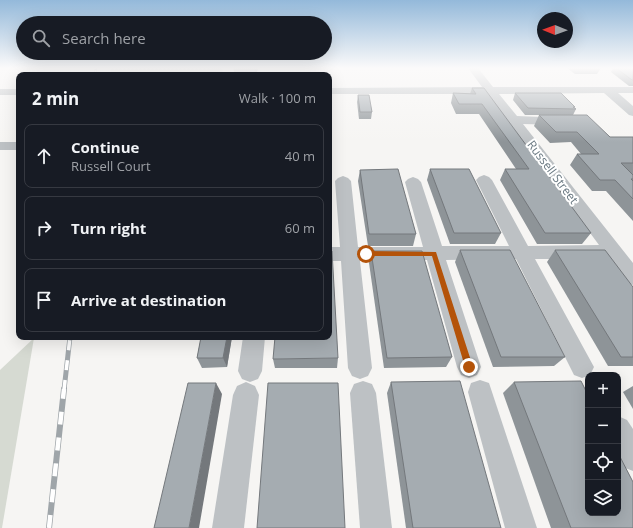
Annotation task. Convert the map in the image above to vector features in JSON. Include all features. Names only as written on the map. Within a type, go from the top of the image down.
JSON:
[{"type":"street","name":"Russell Street","points":[[493,93],[633,277]]},
{"type":"street","points":[[609,93],[633,112]]},
{"type":"street","points":[[514,120],[577,121]]},
{"type":"street","points":[[0,146],[16,146]]},
{"type":"street","points":[[484,180],[582,367]]},
{"type":"street","points":[[343,181],[376,528]]},
{"type":"street","points":[[413,182],[469,367]]},
{"type":"street","points":[[332,254],[613,252]]},
{"type":"street","points":[[228,528],[254,340]]},
{"type":"street","points":[[480,392],[521,528]]},
{"type":"street","points":[[621,435],[633,457]]},
{"type":"shaded area","points":[[34,340],[2,528],[0,528],[0,370]]},
{"type":"building","points":[[453,93],[476,94],[475,93],[487,93],[591,233],[545,233],[505,169],[529,169],[482,104],[459,104]]},
{"type":"building","points":[[515,93],[561,93],[576,109],[528,108]]},
{"type":"building","points":[[358,95],[369,95],[372,112],[360,112]]},
{"type":"building","points":[[539,115],[587,115],[610,137],[633,137],[633,163],[621,163],[633,175],[633,179],[631,179],[633,181],[633,199],[615,180],[600,180],[577,154],[599,154],[577,132],[556,132]]},
{"type":"building","points":[[398,169],[416,234],[369,234],[360,170]]},
{"type":"building","points":[[430,169],[469,169],[501,233],[454,233]]},
{"type":"building","points":[[460,250],[510,250],[565,357],[501,357]]},
{"type":"building","points":[[555,250],[605,250],[633,287],[633,357],[621,357]]},
{"type":"building","points":[[332,251],[338,358],[273,359],[275,340],[332,340]]},
{"type":"building","points":[[371,251],[422,251],[452,357],[387,358]]},
{"type":"building","points":[[200,340],[226,340],[223,358],[197,358]]},
{"type":"building","points":[[460,381],[501,528],[413,528],[391,382]]},
{"type":"building","points":[[581,381],[585,389],[585,516],[621,516],[621,459],[633,482],[633,528],[571,528],[514,382]]},
{"type":"building","points":[[188,383],[216,383],[189,528],[154,528]]},
{"type":"building","points":[[268,383],[338,383],[345,528],[257,528]]},
{"type":"railway","points":[[64,390],[70,340]]},
{"type":"railway","points":[[49,528],[64,389]]},
{"type":"route","points":[[366,254],[434,253],[469,367]]}]
